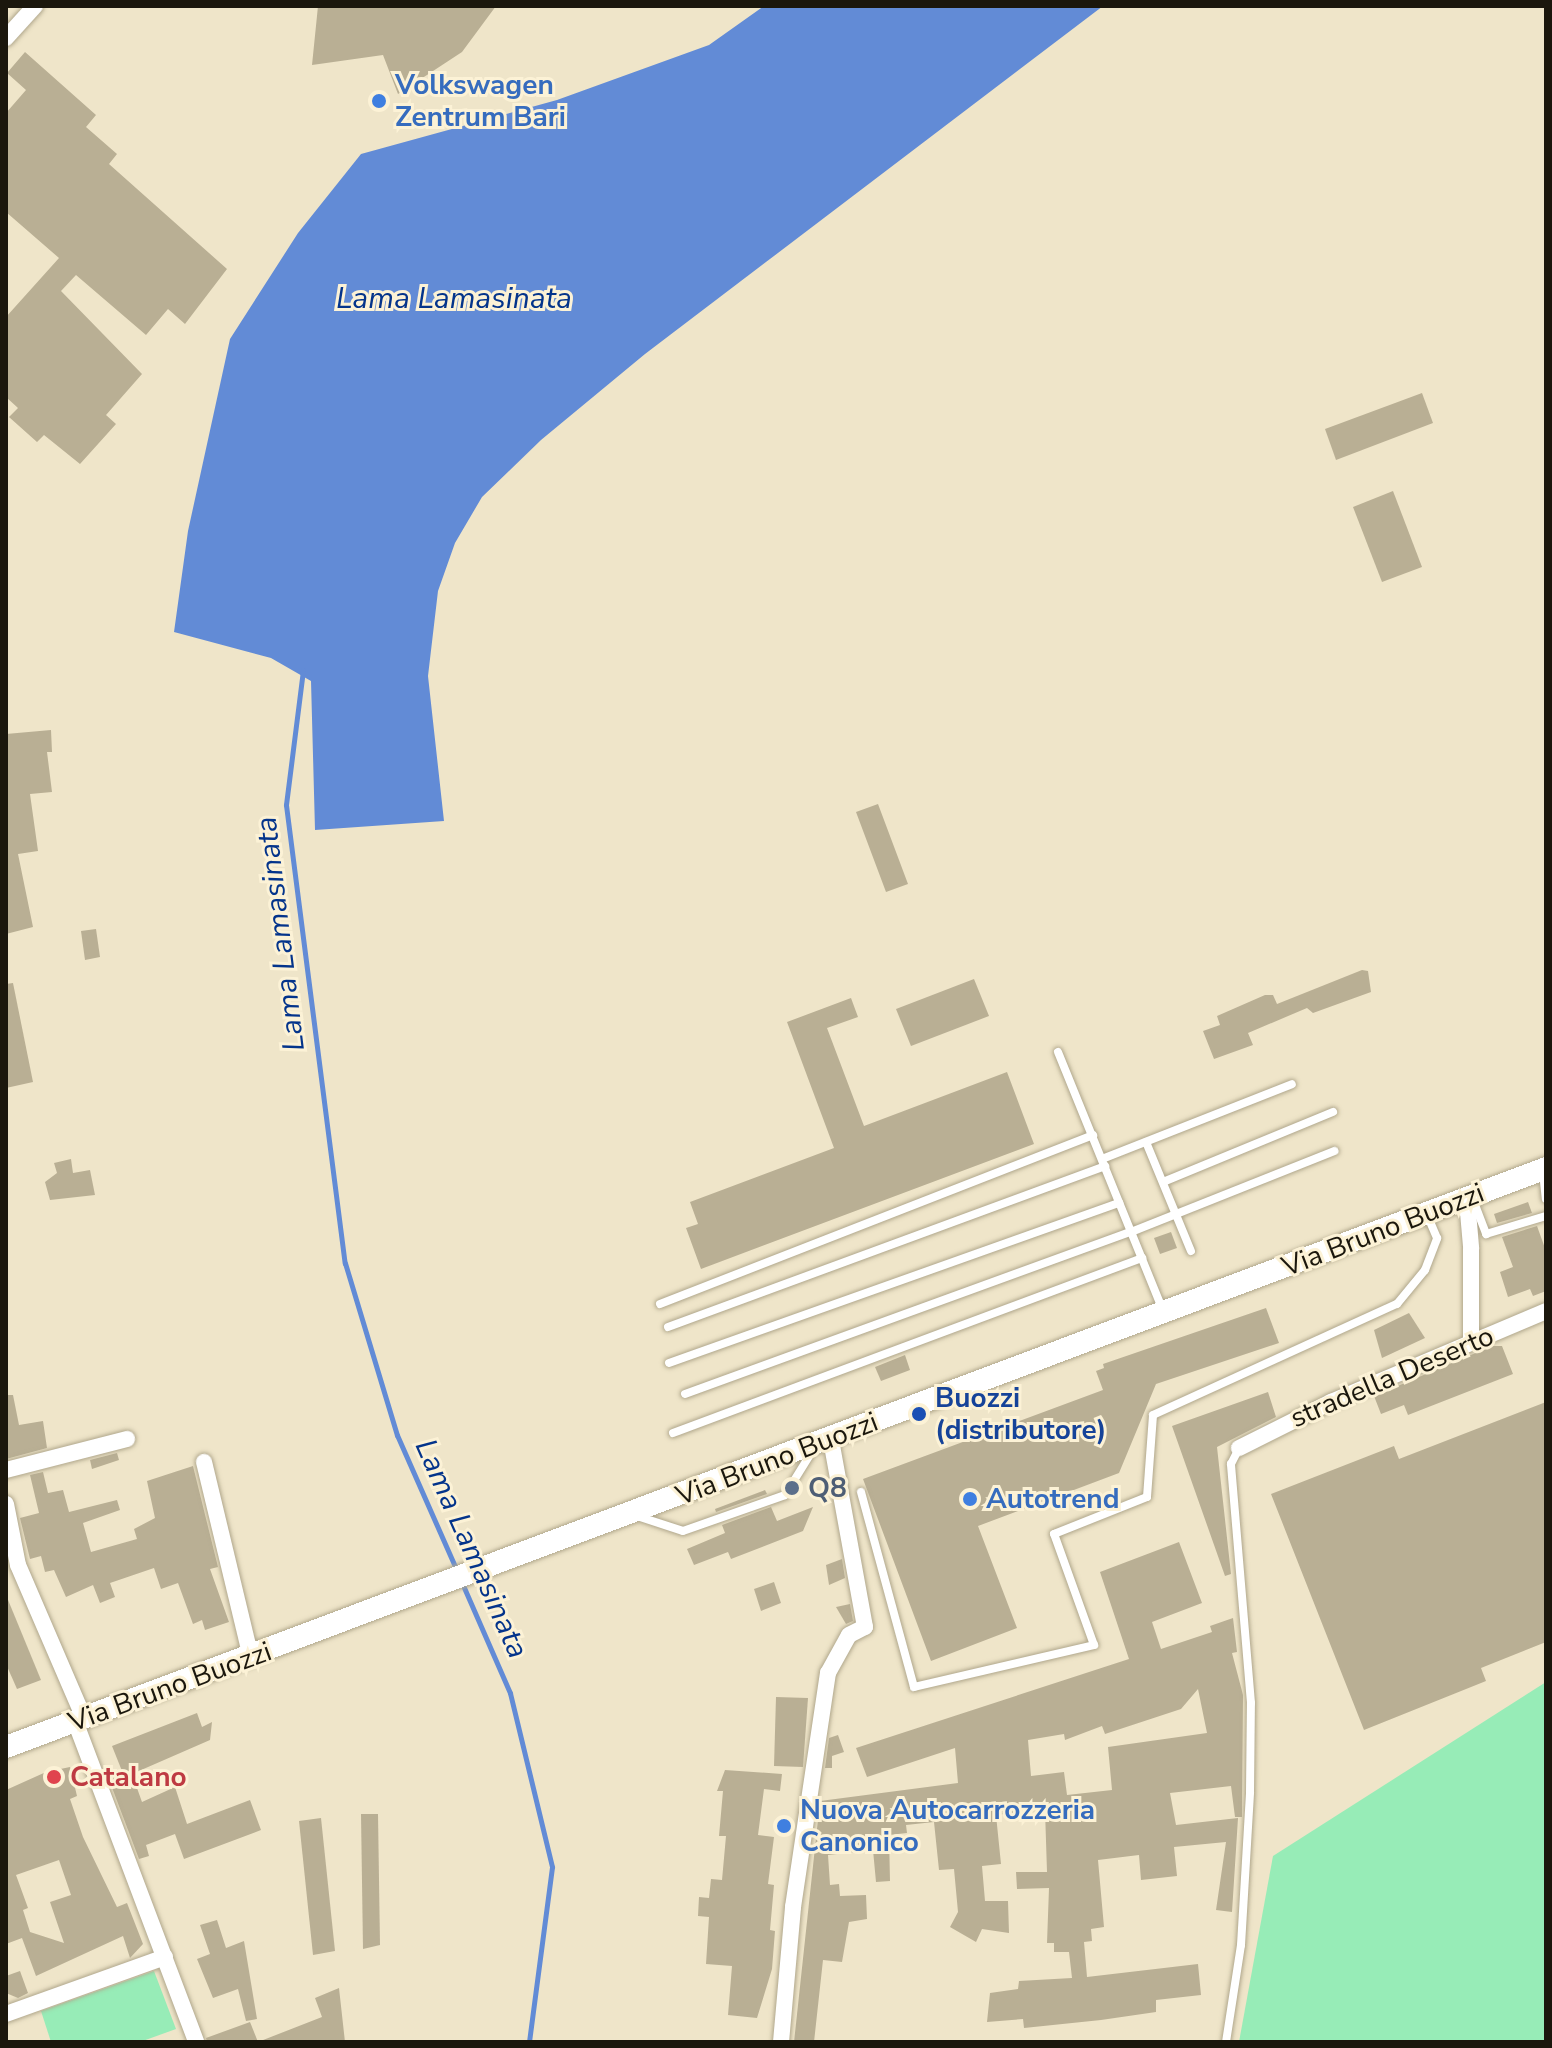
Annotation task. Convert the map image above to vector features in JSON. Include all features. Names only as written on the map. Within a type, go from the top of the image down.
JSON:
[{"type":"main road","name":"Via Bruno Buozzi","points":[[6,1747],[255,1657],[1544,1169]]},
{"type":"street","points":[[6,38],[35,6]]},
{"type":"street","points":[[1466,1198],[1471,1249],[1471,1342]]},
{"type":"street","name":"stradella Deserto","points":[[1239,1448],[1546,1311]]},
{"type":"street","points":[[6,1470],[127,1439]]},
{"type":"street","points":[[781,2042],[793,1907],[828,1673],[849,1635],[865,1627],[824,1442]]},
{"type":"street","points":[[204,1462],[255,1657]]},
{"type":"street","points":[[6,1504],[18,1565],[79,1719],[196,2042]]},
{"type":"street","points":[[6,2014],[165,1957]]},
{"type":"lane","points":[[1058,1052],[1164,1312]]},
{"type":"lane","points":[[668,1327],[1103,1162],[1292,1084]]},
{"type":"lane","points":[[1163,1182],[1333,1112]]},
{"type":"lane","points":[[660,1304],[1093,1135]]},
{"type":"lane","points":[[1146,1142],[1191,1251]]},
{"type":"lane","points":[[685,1394],[1131,1232],[1335,1151]]},
{"type":"lane","points":[[1544,1169],[1546,1199]]},
{"type":"lane","points":[[1466,1198],[1486,1234],[1546,1216]]},
{"type":"lane","points":[[669,1363],[1119,1203]]},
{"type":"lane","points":[[861,1492],[914,1687],[1094,1645],[1054,1534],[1147,1497],[1153,1415],[1397,1304],[1425,1270],[1437,1238],[1427,1213]]},
{"type":"lane","points":[[673,1433],[1142,1258]]},
{"type":"lane","points":[[640,1511],[683,1531],[785,1495],[824,1442]]},
{"type":"lane","points":[[1226,2042],[1241,1945],[1250,1792],[1251,1703],[1231,1464],[1239,1448]]},
{"type":"green space","points":[[1546,1682],[1546,2042],[1239,2042],[1273,1856]]},
{"type":"green space","points":[[154,1971],[176,2029],[140,2042],[51,2042],[41,2011]]},
{"type":"water","name":"Lama Lamasinata","points":[[764,6],[1103,6],[645,354],[541,440],[482,497],[455,543],[438,591],[428,676],[444,821],[315,830],[311,681],[271,658],[174,632],[188,531],[230,339],[298,233],[361,154],[557,100],[709,45]]},
{"type":"building","points":[[318,6],[496,6],[462,52],[398,94],[383,55],[312,65]]},
{"type":"building","points":[[25,52],[96,115],[86,127],[117,154],[109,164],[227,269],[185,324],[168,309],[146,335],[76,275],[61,291],[142,374],[106,415],[116,424],[80,464],[44,435],[37,442],[9,417],[18,408],[6,397],[6,317],[59,258],[6,212],[6,113],[26,90],[7,73]]},
{"type":"building","points":[[1422,393],[1433,423],[1336,460],[1325,429]]},
{"type":"building","points":[[1393,491],[1422,567],[1382,582],[1353,507]]},
{"type":"building","points":[[51,730],[52,752],[47,752],[52,792],[30,794],[38,851],[18,854],[33,927],[6,934],[6,734]]},
{"type":"building","points":[[878,804],[908,884],[886,892],[856,812]]},
{"type":"building","points":[[96,929],[100,957],[85,960],[81,931]]},
{"type":"building","points":[[1362,970],[1368,971],[1371,992],[1313,1013],[1307,1008],[1248,1033],[1253,1045],[1214,1059],[1203,1031],[1220,1025],[1217,1016],[1265,995],[1273,995],[1277,1004]]},
{"type":"building","points":[[974,979],[989,1016],[911,1046],[896,1009]]},
{"type":"building","points":[[13,983],[33,1082],[6,1088],[6,984]]},
{"type":"building","points":[[851,998],[858,1017],[827,1028],[864,1126],[1007,1072],[1034,1144],[701,1269],[686,1228],[698,1224],[690,1202],[834,1148],[787,1022]]},
{"type":"building","points":[[71,1159],[73,1173],[90,1170],[95,1195],[50,1200],[45,1182],[57,1173],[54,1163]]},
{"type":"building","points":[[1528,1202],[1532,1213],[1497,1223],[1494,1214]]},
{"type":"building","points":[[1537,1226],[1546,1251],[1546,1291],[1533,1296],[1530,1289],[1508,1297],[1500,1272],[1513,1267],[1502,1237]]},
{"type":"building","points":[[1171,1232],[1177,1248],[1160,1254],[1154,1238]]},
{"type":"building","name":"Autotrend","points":[[1266,1308],[1279,1343],[1156,1384],[1119,1473],[978,1526],[1017,1628],[931,1661],[863,1479],[1103,1390],[1096,1371],[1104,1368],[1103,1364]]},
{"type":"building","points":[[1409,1313],[1425,1338],[1382,1358],[1374,1330]]},
{"type":"building","points":[[1492,1346],[1502,1346],[1513,1374],[1408,1415],[1404,1405],[1381,1414],[1374,1396]]},
{"type":"building","points":[[905,1355],[910,1370],[881,1381],[875,1367]]},
{"type":"building","points":[[1268,1392],[1276,1417],[1217,1447],[1231,1574],[1225,1576],[1172,1426]]},
{"type":"building","points":[[6,1395],[13,1395],[19,1425],[43,1421],[47,1448],[6,1459]]},
{"type":"building","points":[[1546,1402],[1546,1642],[1481,1668],[1486,1681],[1364,1730],[1271,1494],[1394,1446],[1399,1459]]},
{"type":"building","points":[[117,1453],[119,1460],[92,1469],[90,1460]]},
{"type":"building","points":[[193,1466],[218,1567],[210,1569],[229,1622],[205,1630],[202,1620],[193,1624],[178,1583],[161,1589],[154,1568],[110,1583],[115,1597],[100,1603],[93,1585],[66,1597],[54,1570],[45,1572],[41,1556],[30,1559],[20,1518],[39,1513],[30,1475],[43,1472],[48,1493],[63,1490],[69,1512],[117,1500],[120,1510],[83,1523],[91,1552],[137,1539],[134,1529],[155,1518],[147,1481]]},
{"type":"building","points":[[765,1490],[767,1494],[716,1512],[715,1509]]},
{"type":"building","points":[[771,1507],[777,1521],[813,1507],[803,1531],[731,1559],[728,1552],[694,1565],[687,1549],[725,1533],[722,1525]]},
{"type":"building","points":[[1179,1542],[1202,1603],[1152,1622],[1161,1649],[1212,1632],[1210,1626],[1233,1618],[1237,1652],[1232,1653],[1243,1695],[1242,1817],[1235,1817],[1231,1786],[1170,1793],[1176,1825],[1238,1818],[1232,1912],[1216,1910],[1226,1842],[1174,1847],[1177,1876],[1141,1880],[1139,1855],[1098,1860],[1104,1927],[1091,1929],[1092,1941],[1084,1942],[1087,1977],[1198,1964],[1201,1995],[1156,2000],[1156,2012],[1101,2020],[1024,2028],[1023,2019],[987,2022],[990,1993],[1018,1989],[1019,1981],[1072,1978],[1069,1952],[1054,1952],[1054,1943],[1047,1943],[1049,1888],[1017,1889],[1016,1872],[1047,1872],[1045,1810],[996,1815],[1001,1864],[982,1866],[985,1901],[1008,1901],[1009,1933],[982,1929],[976,1942],[950,1927],[958,1912],[954,1869],[939,1870],[934,1822],[906,1825],[907,1833],[889,1835],[890,1881],[876,1882],[873,1850],[828,1855],[830,1885],[839,1884],[840,1896],[866,1895],[867,1919],[849,1922],[842,1962],[823,1960],[814,2042],[794,2042],[820,1801],[958,1783],[955,1748],[867,1777],[856,1748],[1129,1659],[1100,1572]],"holes":[[[1198,1689],[1207,1733],[1108,1747],[1112,1790],[1067,1795],[1064,1772],[1031,1776],[1028,1740],[1064,1734],[1065,1740],[1102,1726],[1105,1734],[1181,1709]]]},
{"type":"building","points":[[842,1559],[845,1578],[829,1585],[826,1565]]},
{"type":"building","points":[[774,1582],[781,1603],[761,1611],[754,1589]]},
{"type":"building","points":[[6,1595],[41,1680],[17,1689],[6,1664]]},
{"type":"building","points":[[850,1604],[853,1621],[846,1624],[836,1607]]},
{"type":"building","points":[[776,1697],[808,1698],[803,1767],[774,1766]]},
{"type":"building","points":[[197,1713],[202,1727],[212,1722],[210,1740],[132,1774],[142,1802],[175,1787],[187,1824],[250,1800],[261,1830],[184,1859],[175,1834],[146,1845],[149,1856],[139,1859],[108,1777],[122,1771],[112,1746]]},
{"type":"building","points":[[838,1735],[844,1752],[832,1756],[832,1768],[825,1768],[829,1738]]},
{"type":"building","points":[[70,1767],[77,1796],[70,1799],[83,1837],[117,1907],[127,1903],[143,1944],[130,1958],[123,1936],[36,1976],[22,1938],[6,1944],[6,1790],[46,1772]],"holes":[[[59,1860],[71,1895],[50,1902],[64,1943],[30,1932],[23,1910],[28,1908],[16,1875]]]},
{"type":"building","points":[[725,1770],[782,1774],[780,1791],[764,1789],[758,1835],[774,1837],[768,1884],[774,1885],[770,1930],[775,1931],[772,1969],[757,2018],[728,2015],[732,1966],[706,1964],[709,1917],[698,1916],[699,1897],[709,1898],[711,1879],[722,1880],[726,1836],[719,1836],[723,1791],[717,1791]]},
{"type":"building","points":[[361,1814],[378,1814],[380,1945],[363,1949]]},
{"type":"building","points":[[321,1818],[335,1951],[313,1955],[299,1821]]},
{"type":"building","points":[[217,1920],[226,1948],[244,1941],[257,2019],[246,2021],[238,1989],[213,1998],[197,1959],[210,1954],[200,1925]]},
{"type":"building","points":[[20,1971],[28,1993],[18,1998],[6,1993],[6,1976]]},
{"type":"building","points":[[339,1988],[345,2042],[258,2042],[322,2017],[315,1998]]},
{"type":"building","points":[[250,2022],[258,2042],[207,2042],[206,2038]]},
{"type":"waterway","name":"Lama Lamasinata","points":[[303,670],[286,805],[345,1263],[397,1435],[457,1571]]},
{"type":"waterway","name":"Lama Lamasinata","points":[[462,1583],[510,1693],[552,1867],[529,2042]]},
{"type":"place","name":"Volkswagen Zentrum Bari","points":[[379,101]]},
{"type":"place","name":"Buozzi (distributore)","points":[[919,1414]]},
{"type":"place","name":"Q8","points":[[792,1488]]},
{"type":"place","name":"Autotrend","points":[[970,1499]]},
{"type":"place","name":"Catalano","points":[[54,1777]]},
{"type":"place","name":"Nuova Autocarrozzeria Canonico","points":[[784,1826]]}]
